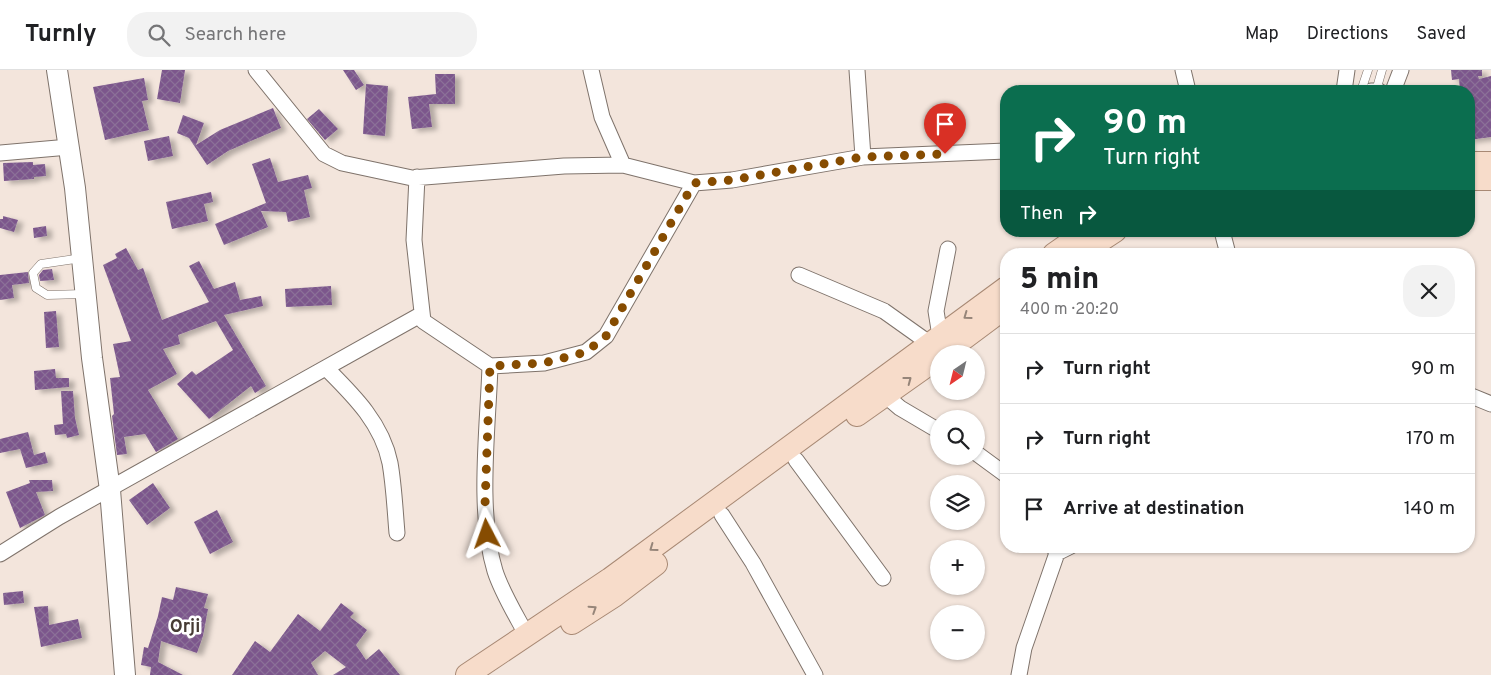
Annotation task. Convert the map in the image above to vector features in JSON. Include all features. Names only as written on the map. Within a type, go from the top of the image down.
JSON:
[{"type":"main road","points":[[57,70],[69,147],[110,490],[125,675]]},
{"type":"main road","points":[[1475,163],[1491,163]]},
{"type":"main road","points":[[1475,179],[1491,179]]},
{"type":"main road","points":[[1063,248],[1078,237]]},
{"type":"main road","points":[[1089,248],[1106,237]]},
{"type":"main road","points":[[940,345],[1000,293]]},
{"type":"main road","points":[[941,345],[1000,311]]},
{"type":"main road","points":[[467,675],[618,573],[930,353]]},
{"type":"main road","points":[[494,675],[614,596],[876,400],[886,396],[930,355]]},
{"type":"street","points":[[256,70],[324,154],[342,162],[417,177],[564,166],[623,165],[694,183],[732,180],[862,157],[1000,151]]},
{"type":"street","points":[[591,70],[602,117],[623,165]]},
{"type":"street","points":[[857,70],[862,157]]},
{"type":"street","points":[[1183,70],[1187,85]]},
{"type":"street","points":[[1345,85],[1347,70]]},
{"type":"street","points":[[1395,85],[1401,70]]},
{"type":"street","points":[[0,154],[69,147]]},
{"type":"street","points":[[417,177],[414,240],[423,321],[490,366],[544,363],[586,352],[606,336],[694,183]]},
{"type":"street","points":[[938,345],[936,311],[948,249]]},
{"type":"street","points":[[799,275],[884,311],[935,345]]},
{"type":"street","points":[[0,554],[60,517],[422,314]]},
{"type":"street","points":[[490,366],[485,505],[487,534],[495,572],[527,636]]},
{"type":"street","points":[[326,368],[356,398],[377,428],[390,462],[397,533]]},
{"type":"street","points":[[886,396],[900,408],[930,426]]},
{"type":"street","points":[[1475,397],[1491,404]]},
{"type":"street","points":[[796,460],[883,578]]},
{"type":"street","points":[[985,460],[1000,471]]},
{"type":"street","points":[[722,515],[753,563],[815,675]]},
{"type":"street","points":[[1019,675],[1024,648],[1054,553]]},
{"type":"lane","points":[[1363,85],[1368,70]]},
{"type":"lane","points":[[1379,85],[1382,70]]},
{"type":"lane","points":[[82,258],[42,264],[33,273],[36,288],[47,295],[86,294]]},
{"type":"building","points":[[162,70],[185,70],[180,103],[157,99]]},
{"type":"building","points":[[343,70],[354,70],[364,85],[356,90]]},
{"type":"building","points":[[1451,70],[1482,70],[1482,76],[1478,76],[1479,79],[1491,76],[1491,137],[1475,139],[1475,85],[1460,85],[1459,79],[1452,80]]},
{"type":"building","points":[[435,74],[455,74],[455,104],[429,104],[432,127],[412,129],[408,97],[436,94]]},
{"type":"building","points":[[144,78],[148,100],[142,101],[149,130],[105,140],[93,87]]},
{"type":"building","points":[[366,84],[388,86],[385,136],[363,134]]},
{"type":"building","points":[[273,108],[281,128],[228,151],[207,165],[189,138],[177,133],[183,115],[204,123],[196,145],[220,130]]},
{"type":"building","points":[[319,109],[338,129],[325,140],[307,119]]},
{"type":"building","points":[[169,136],[173,156],[148,161],[144,141]]},
{"type":"building","points":[[270,158],[278,182],[308,175],[312,188],[304,190],[310,217],[288,222],[286,212],[261,211],[268,227],[224,245],[215,224],[266,203],[252,164]]},
{"type":"building","points":[[33,162],[33,165],[45,164],[46,176],[34,177],[34,179],[4,181],[3,163]]},
{"type":"building","points":[[211,192],[213,202],[204,204],[208,221],[172,229],[166,202]]},
{"type":"building","points":[[3,216],[18,220],[14,232],[0,228],[0,219],[3,219]]},
{"type":"building","points":[[46,226],[47,236],[34,238],[33,228]]},
{"type":"building","points":[[126,248],[138,270],[143,268],[162,320],[209,302],[189,266],[199,261],[214,289],[235,282],[240,300],[261,296],[263,306],[224,315],[266,386],[255,393],[251,386],[209,419],[177,384],[192,371],[196,375],[233,350],[216,321],[178,335],[180,344],[163,349],[177,374],[148,390],[178,439],[156,452],[145,434],[124,437],[127,454],[117,455],[110,378],[120,377],[113,344],[131,341],[103,265],[117,258],[115,254]]},
{"type":"building","points":[[52,269],[54,280],[40,281],[39,275],[43,270]]},
{"type":"building","points":[[28,272],[29,283],[12,285],[14,298],[0,300],[0,275]]},
{"type":"building","points":[[331,286],[332,305],[286,307],[285,289]]},
{"type":"building","points":[[56,311],[59,347],[46,348],[44,312]]},
{"type":"building","points":[[55,369],[56,378],[69,378],[69,387],[35,390],[34,371]]},
{"type":"building","points":[[61,391],[73,391],[75,418],[79,435],[67,438],[66,434],[55,435],[54,425],[63,424]]},
{"type":"building","points":[[28,432],[34,455],[45,452],[48,463],[26,468],[20,449],[0,453],[0,439]]},
{"type":"building","points":[[29,480],[52,480],[53,491],[36,492],[45,515],[20,528],[6,492],[30,483]]},
{"type":"building","points":[[153,483],[170,508],[147,525],[129,500]]},
{"type":"building","points":[[217,510],[233,542],[210,554],[194,522]]},
{"type":"building","points":[[176,587],[208,594],[204,608],[208,609],[203,636],[197,653],[161,641],[158,662],[183,675],[150,675],[151,667],[141,665],[144,647],[148,648],[162,597],[173,600]]},
{"type":"building","points":[[23,591],[24,603],[4,605],[3,593]]},
{"type":"building","points":[[341,603],[354,613],[350,617],[367,630],[356,645],[366,660],[379,649],[400,675],[333,675],[346,667],[325,651],[311,663],[318,675],[232,675],[255,641],[270,652],[298,614],[320,631]]},
{"type":"building","points":[[48,606],[49,625],[78,619],[82,638],[41,647],[34,607]]},
{"type":"district","name":"Orji","points":[[185,626]]},
{"type":"route","points":[[487,534],[485,505],[490,366],[544,363],[586,352],[606,336],[665,237],[694,183],[732,180],[862,157],[945,154]]}]
